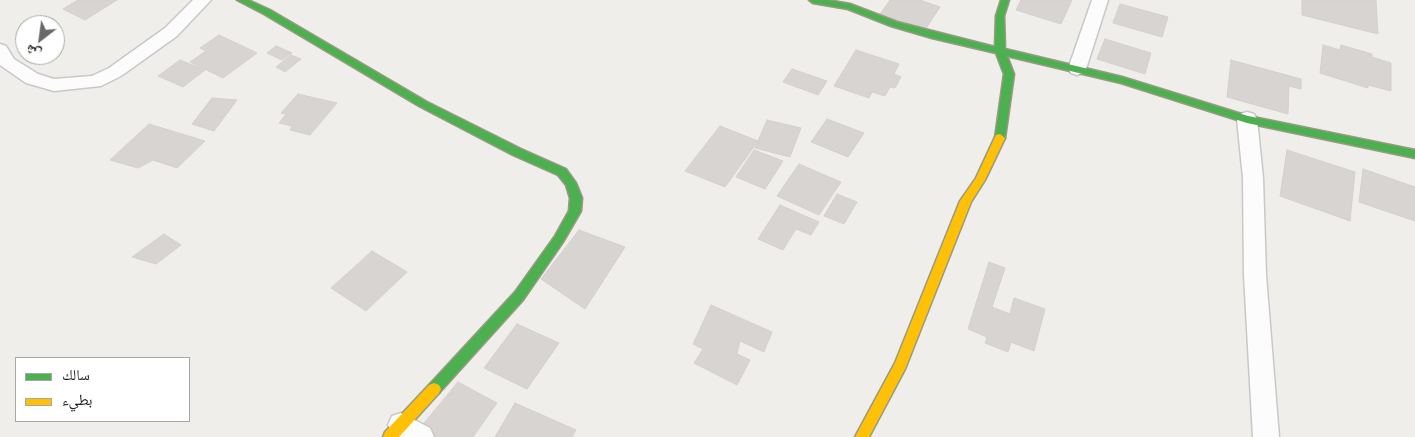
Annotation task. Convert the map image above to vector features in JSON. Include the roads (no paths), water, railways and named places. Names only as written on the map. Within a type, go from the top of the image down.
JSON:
[{"type":"street","points":[[0,50],[8,63],[32,79],[54,85],[95,82],[115,72],[171,32],[203,0]]},
{"type":"street","points":[[241,0],[267,12],[423,104],[517,152],[562,172],[572,184],[576,198],[575,211],[559,239],[519,296],[404,433]]},
{"type":"street","points":[[814,0],[850,7],[894,24],[935,36],[1122,80],[1247,119],[1415,154]]},
{"type":"street","points":[[862,437],[900,365],[966,201],[980,180],[1001,136],[1009,74],[1000,51],[1000,16],[1005,0]]},
{"type":"street","points":[[1077,69],[1100,0]]},
{"type":"street","points":[[1247,119],[1253,178],[1255,275],[1266,437]]}]
